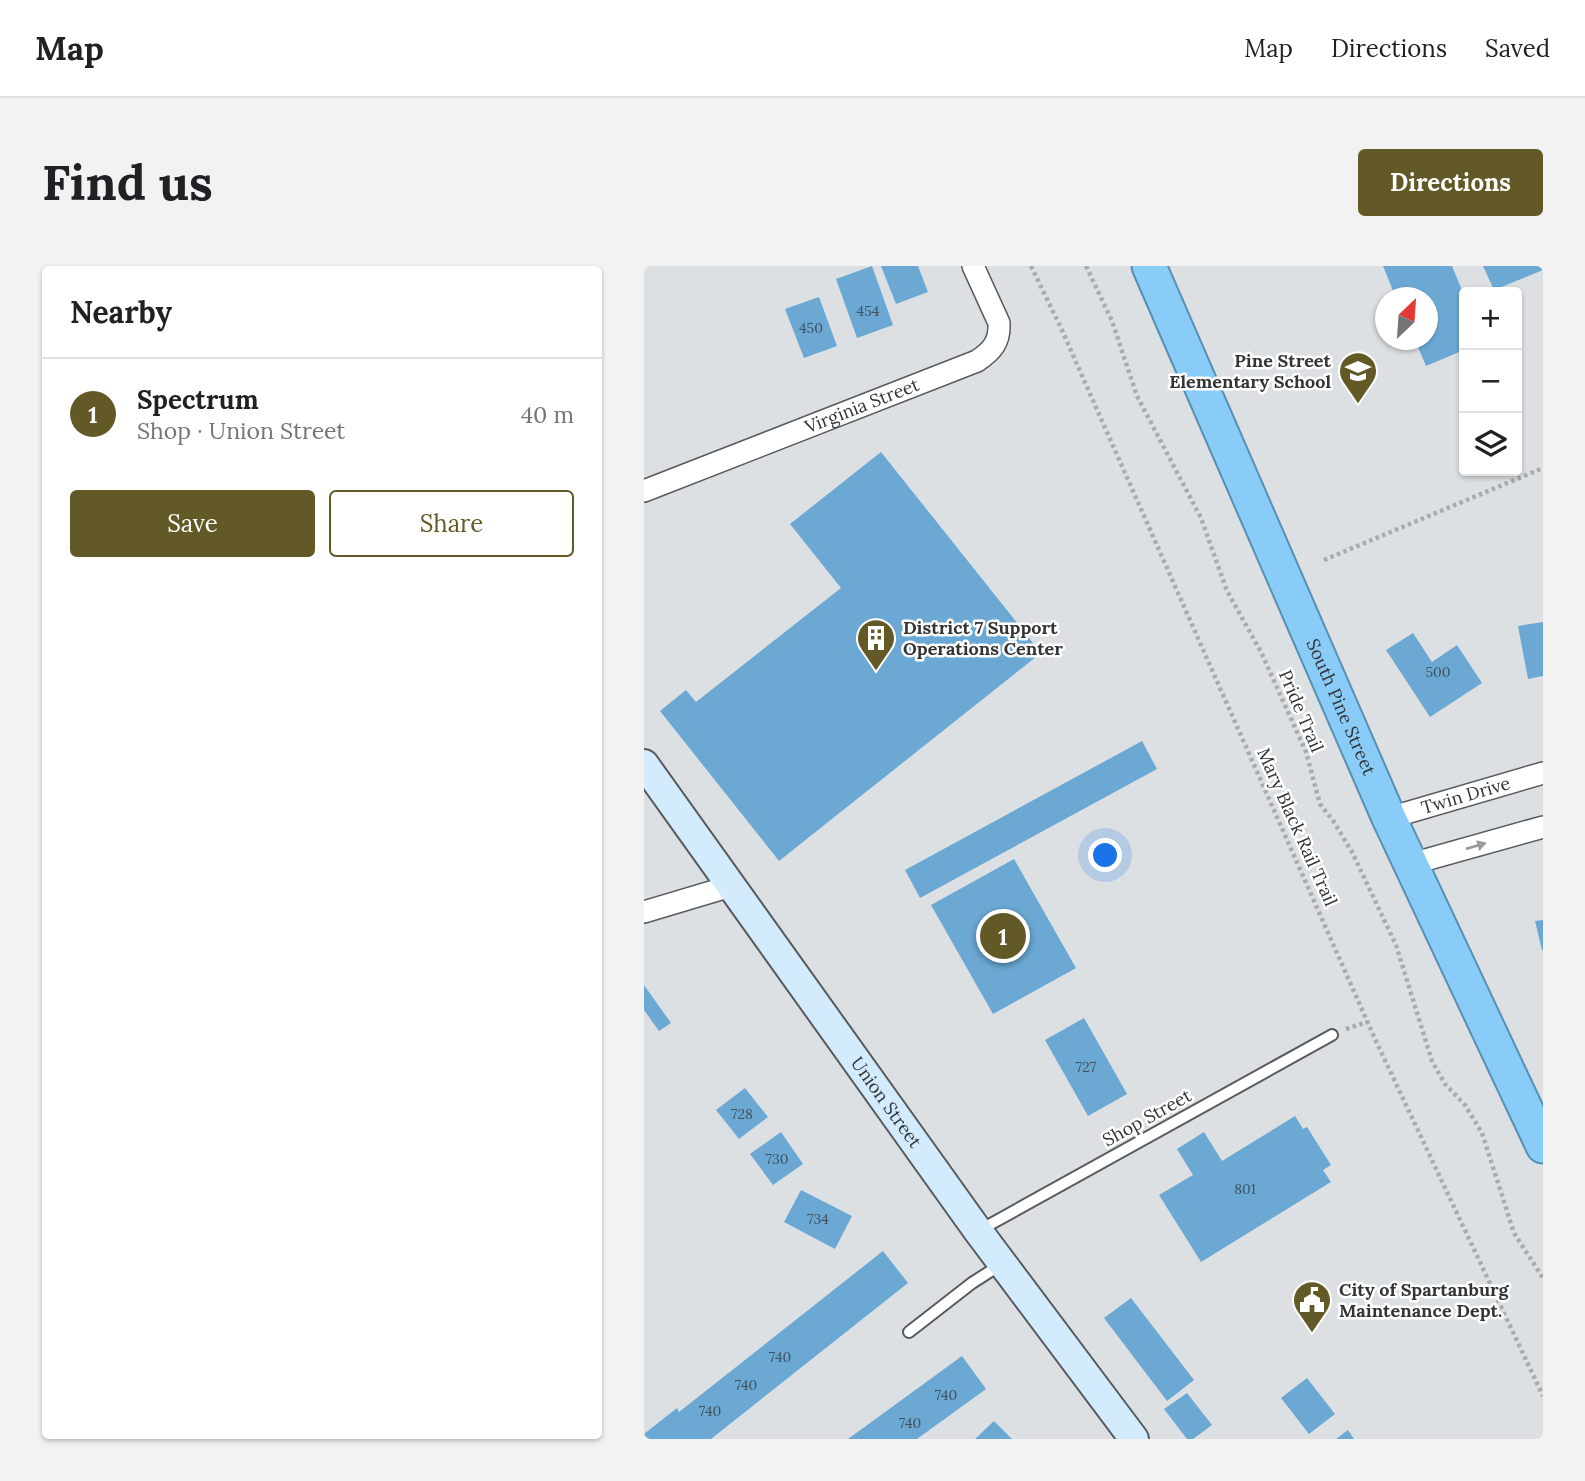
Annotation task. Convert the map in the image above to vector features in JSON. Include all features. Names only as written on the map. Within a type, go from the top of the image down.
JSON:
[{"type":"highway","name":"South Pine Street","points":[[1149,266],[1390,818],[1543,1146]]},
{"type":"main road","name":"Union Street","points":[[644,764],[978,1231],[1134,1439]]},
{"type":"street","name":"Virginia Street","points":[[644,491],[977,361],[989,353],[998,341],[999,323],[973,266]]},
{"type":"street","name":"Twin Drive","points":[[1390,818],[1543,773]]},
{"type":"street","points":[[1411,864],[1543,827]]},
{"type":"street","points":[[644,912],[731,886]]},
{"type":"lane","name":"Shop Street","points":[[978,1231],[1332,1035]]},
{"type":"lane","points":[[909,1332],[1002,1263]]},
{"type":"path","name":"Mary Black Rail Trail","points":[[1031,266],[1061,328],[1367,1021],[1543,1396]]},
{"type":"path","name":"Pride Trail","points":[[1086,266],[1112,321],[1137,396],[1201,518],[1227,591],[1261,652],[1306,751],[1320,804],[1352,852],[1396,945],[1432,1061],[1445,1084],[1465,1105],[1482,1133],[1514,1233],[1543,1278]]},
{"type":"path","points":[[1324,560],[1543,468]]},
{"type":"path","points":[[1332,1035],[1367,1021]]},
{"type":"building","points":[[872,266],[893,325],[857,338],[836,279]]},
{"type":"building","points":[[881,266],[918,266],[928,292],[896,304]]},
{"type":"building","points":[[1383,266],[1452,266],[1461,287],[1459,352],[1426,366],[1419,350],[1438,350],[1438,287],[1392,287]]},
{"type":"building","points":[[1483,266],[1543,266],[1543,270],[1501,287],[1493,287]]},
{"type":"building","points":[[819,297],[837,346],[804,358],[785,309]]},
{"type":"building","name":"District 7 Support Operations Center","points":[[881,452],[1041,653],[779,861],[660,711],[686,690],[696,702],[841,588],[790,524]]},
{"type":"building","points":[[1543,622],[1543,676],[1528,679],[1518,626]]},
{"type":"building","points":[[1413,633],[1432,662],[1457,645],[1482,683],[1430,717],[1386,650]]},
{"type":"building","points":[[1142,741],[1157,769],[920,898],[905,870]]},
{"type":"building","points":[[1014,859],[1076,968],[993,1014],[931,905]]},
{"type":"building","points":[[1543,920],[1543,950],[1542,950],[1535,921]]},
{"type":"building","points":[[644,985],[671,1023],[659,1031],[644,1010]]},
{"type":"building","points":[[1084,1018],[1127,1094],[1088,1116],[1045,1040]]},
{"type":"building","points":[[745,1088],[768,1117],[739,1139],[716,1110]]},
{"type":"building","points":[[1295,1116],[1303,1129],[1307,1127],[1331,1165],[1323,1170],[1331,1182],[1201,1262],[1159,1195],[1193,1175],[1177,1149],[1204,1132],[1222,1161]]},
{"type":"building","points":[[781,1132],[803,1164],[773,1185],[750,1154]]},
{"type":"building","points":[[801,1190],[852,1216],[835,1249],[784,1222]]},
{"type":"building","points":[[883,1251],[908,1283],[711,1439],[644,1439],[644,1434],[677,1408],[679,1412]]},
{"type":"building","points":[[1131,1298],[1194,1380],[1167,1401],[1104,1318]]},
{"type":"building","points":[[962,1356],[986,1389],[917,1439],[848,1439]]},
{"type":"building","points":[[1307,1378],[1335,1414],[1309,1434],[1281,1398]]},
{"type":"building","points":[[1187,1393],[1212,1425],[1193,1439],[1187,1439],[1164,1409]]},
{"type":"building","points":[[994,1421],[1012,1439],[975,1439]]},
{"type":"building","points":[[1348,1430],[1354,1439],[1336,1439]]},
{"type":"place","name":"Pine Street Elementary School","points":[[1358,405]]},
{"type":"place","name":"District 7 Support Operations Center","points":[[876,672]]},
{"type":"place","name":"Spectrum","points":[[1003,936]]},
{"type":"place","name":"City of Spartanburg Maintenance Dept.","points":[[1312,1334]]}]
